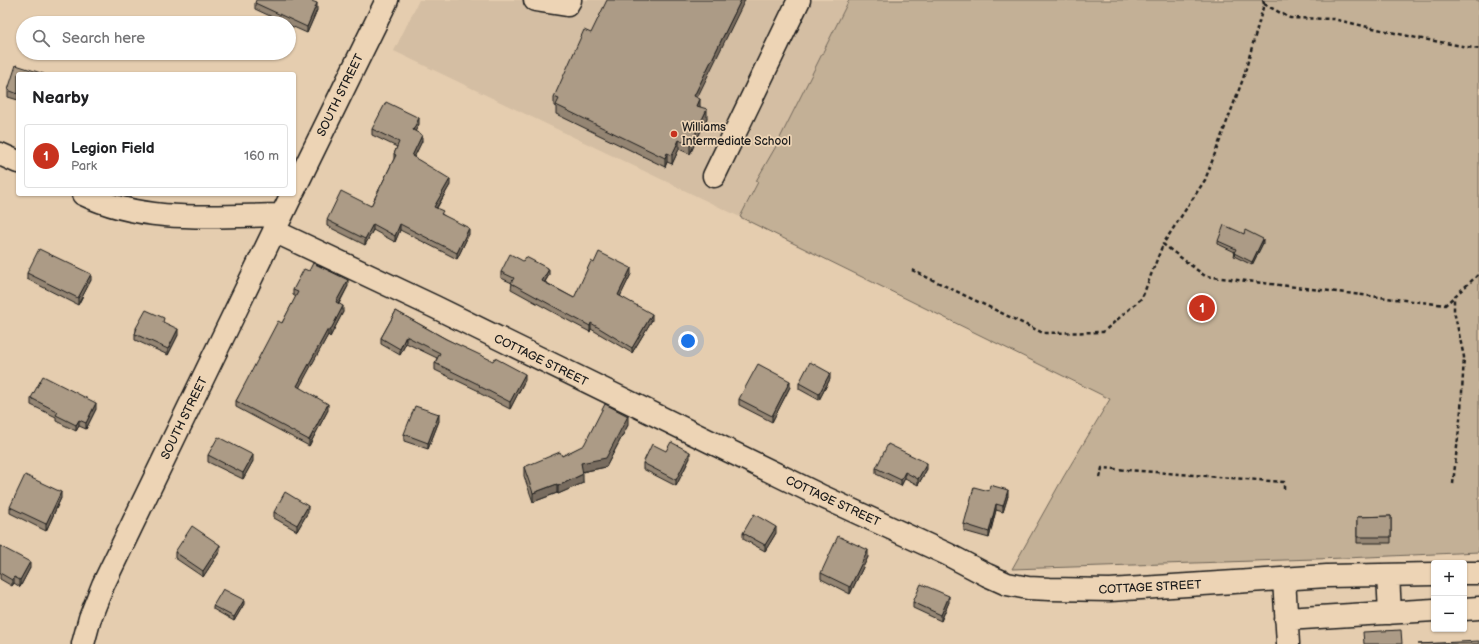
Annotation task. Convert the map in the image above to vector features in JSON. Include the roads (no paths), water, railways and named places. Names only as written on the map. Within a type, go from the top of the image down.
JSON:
[{"type":"street","name":"SOUTH STREET","points":[[296,186],[387,0]]},
{"type":"street","points":[[536,0],[567,5],[570,0]]},
{"type":"street","points":[[714,176],[799,0]]},
{"type":"street","points":[[0,154],[16,161]]},
{"type":"street","points":[[89,196],[123,208],[158,215],[278,223]]},
{"type":"street","name":"SOUTH STREET","points":[[83,644],[90,618],[103,584],[291,196]]},
{"type":"street","name":"COTTAGE STREET","points":[[278,223],[435,307],[812,492],[947,554],[986,575],[1007,584],[1028,588],[1110,590],[1284,579],[1431,574]]},
{"type":"street","points":[[1467,573],[1479,573]]},
{"type":"street","points":[[1388,575],[1390,613]]},
{"type":"street","points":[[1284,579],[1288,644]]},
{"type":"street","points":[[1467,609],[1479,608]]},
{"type":"street","points":[[1286,618],[1431,610]]},
{"type":"place","name":"Williams Intermediate School","points":[[674,134]]},
{"type":"place","name":"Legion Field","points":[[1202,308]]}]
